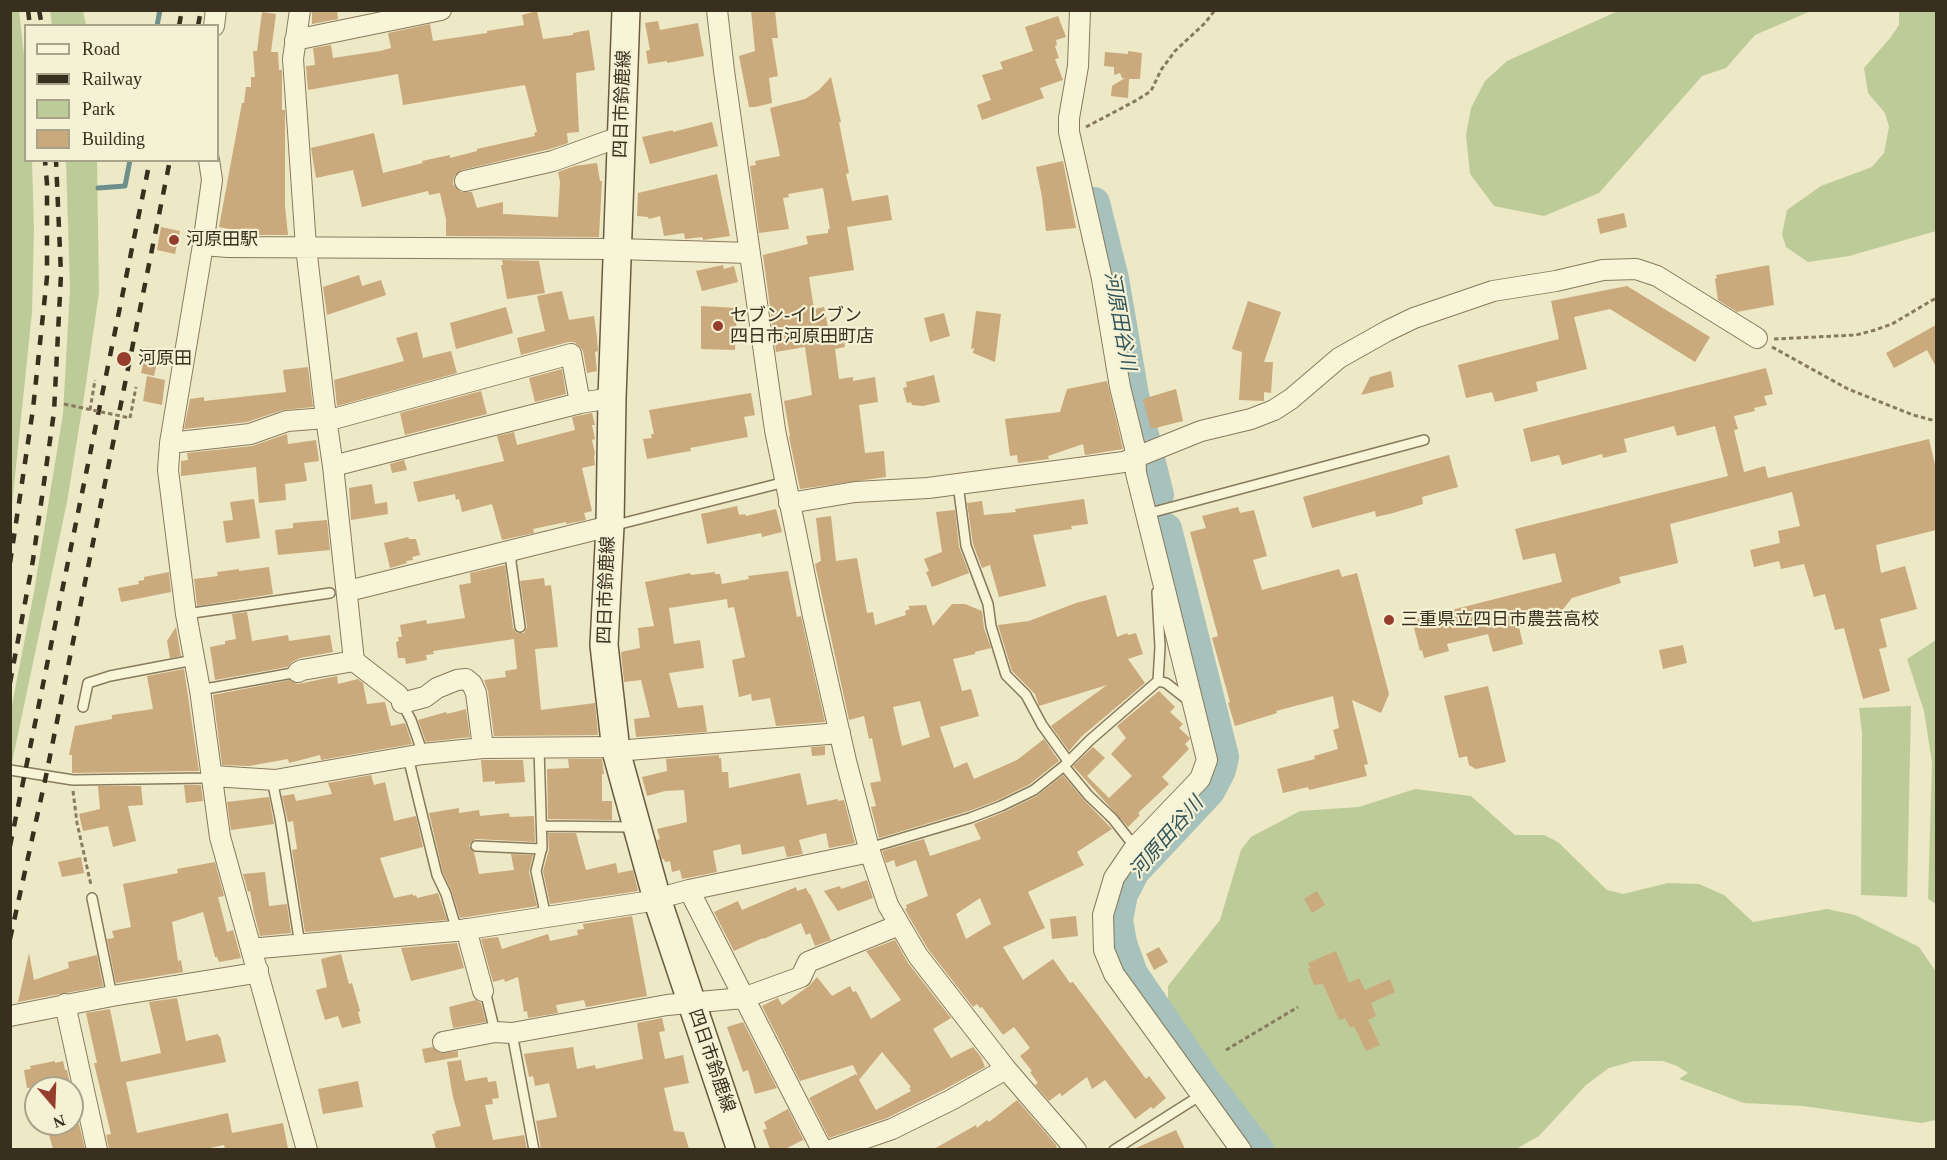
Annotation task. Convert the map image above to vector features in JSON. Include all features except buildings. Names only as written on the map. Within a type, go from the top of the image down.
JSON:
[{"type":"main road","name":"四日市鈴鹿線","points":[[626,10],[612,398],[610,526],[604,645],[616,749],[657,899],[741,1149]]},
{"type":"street","points":[[300,10],[293,59],[306,247],[333,466],[339,592],[354,661],[400,699],[424,697],[437,688],[466,679],[472,684],[476,693],[483,748]]},
{"type":"street","points":[[295,40],[441,10]]},
{"type":"street","points":[[717,10],[725,82],[775,430],[840,733],[869,850],[888,905],[938,982],[1006,1069],[1076,1149]]},
{"type":"street","points":[[1080,10],[1078,66],[1069,118],[1069,132],[1102,279],[1120,387],[1135,448],[1143,455]]},
{"type":"street","points":[[465,181],[553,160],[622,136]]},
{"type":"street","points":[[209,162],[212,180],[170,443],[168,470],[186,614],[200,690],[220,837],[307,1149]]},
{"type":"street","points":[[203,245],[228,248],[617,249],[750,253]]},
{"type":"street","points":[[789,503],[855,492],[928,488],[1124,462],[1201,432],[1251,419],[1274,410],[1291,399],[1339,358],[1414,318],[1493,291],[1556,281],[1603,270],[1636,269],[1657,276],[1757,338]]},
{"type":"street","points":[[170,443],[250,434],[287,421],[326,419],[571,354],[580,403]]},
{"type":"street","points":[[333,466],[580,403],[612,398]]},
{"type":"street","points":[[1143,455],[1136,472],[1207,760],[1200,779],[1135,847],[1114,878],[1103,915],[1104,950],[1114,975],[1241,1149]]},
{"type":"street","points":[[339,592],[610,526]]},
{"type":"street","points":[[298,672],[354,661]]},
{"type":"street","points":[[213,776],[272,780],[415,755],[483,748],[616,749],[840,733]]},
{"type":"street","points":[[10,1016],[64,1004],[249,974],[260,948],[460,930],[546,917],[657,899],[869,850]]},
{"type":"street","points":[[689,890],[822,1149]]},
{"type":"street","points":[[443,1042],[667,1005],[743,998],[801,977],[808,962],[899,925]]},
{"type":"street","points":[[460,930],[483,991]]},
{"type":"street","points":[[64,1004],[97,1149]]},
{"type":"street","points":[[831,1149],[892,1129],[951,1100],[1006,1069]]},
{"type":"lane","points":[[1146,514],[1424,440]]},
{"type":"lane","points":[[610,526],[785,482]]},
{"type":"lane","points":[[958,484],[966,546],[988,604],[991,626],[1006,675],[1026,695],[1066,764],[1088,795],[1113,819],[1135,847]]},
{"type":"lane","points":[[512,551],[511,562],[520,627]]},
{"type":"lane","points":[[869,850],[1001,806],[1034,790],[1158,681],[1160,647],[1156,553]]},
{"type":"lane","points":[[186,614],[339,592]]},
{"type":"lane","points":[[83,707],[88,683],[111,676],[194,660]]},
{"type":"lane","points":[[200,690],[298,672]]},
{"type":"lane","points":[[1158,681],[1166,682],[1193,704]]},
{"type":"lane","points":[[400,699],[411,720],[415,755],[437,875],[446,894],[454,921],[460,930]]},
{"type":"lane","points":[[539,748],[542,849],[536,871],[546,917]]},
{"type":"lane","points":[[10,770],[73,780],[213,776]]},
{"type":"lane","points":[[272,780],[300,945]]},
{"type":"lane","points":[[542,826],[638,827]]},
{"type":"lane","points":[[476,846],[542,849]]},
{"type":"lane","points":[[92,898],[111,996]]},
{"type":"lane","points":[[483,991],[504,1032],[534,1149]]},
{"type":"lane","points":[[1114,1149],[1202,1095]]},
{"type":"path","points":[[1069,132],[1087,127],[1151,91],[1161,70],[1175,51],[1215,10]]},
{"type":"path","points":[[1757,338],[1792,339],[1856,335],[1892,324],[1936,298]]},
{"type":"path","points":[[1757,338],[1848,389],[1913,416],[1936,421]]},
{"type":"path","points":[[90,410],[95,380]]},
{"type":"path","points":[[64,404],[130,418],[136,387]]},
{"type":"path","points":[[73,780],[77,823],[92,898]]},
{"type":"path","points":[[1226,1050],[1299,1007]]},
{"type":"green space","points":[[19,10],[24,56],[24,162],[32,162],[34,229],[32,312],[11,515],[10,11]]},
{"type":"green space","points":[[50,11],[83,11],[86,24],[52,24]]},
{"type":"green space","points":[[1618,11],[1811,11],[1755,35],[1726,68],[1702,76],[1599,193],[1544,216],[1494,206],[1470,174],[1466,135],[1471,108],[1485,81],[1507,61]]},
{"type":"green space","points":[[1899,11],[1936,11],[1936,231],[1849,256],[1808,262],[1786,247],[1782,234],[1787,210],[1821,186],[1872,167],[1884,153],[1889,127],[1885,113],[1868,93],[1864,68],[1899,25]]},
{"type":"green space","points":[[66,162],[97,162],[99,292],[67,502],[11,767],[11,710],[34,592],[63,414],[70,289]]},
{"type":"green space","points":[[1936,640],[1936,904],[1928,899],[1932,763],[1924,711],[1907,659]]},
{"type":"green space","points":[[1911,706],[1907,897],[1861,895],[1862,733],[1859,708]]},
{"type":"green space","points":[[1415,789],[1471,796],[1515,835],[1544,835],[1558,842],[1607,890],[1623,894],[1668,883],[1699,884],[1724,895],[1753,922],[1827,909],[1855,915],[1919,947],[1936,972],[1936,1120],[1921,1123],[1803,1106],[1744,1103],[1679,1079],[1688,1073],[1677,1066],[1663,1061],[1634,1061],[1609,1068],[1586,1085],[1539,1136],[1516,1149],[1275,1149],[1181,1050],[1168,1013],[1168,986],[1220,920],[1241,850],[1251,837],[1300,811],[1359,807]]},
{"type":"waterway","points":[[157,24],[160,10]]},
{"type":"waterway","points":[[98,188],[125,186],[130,162]]},
{"type":"waterway","name":"河原田谷川","points":[[1094,203],[1113,279],[1133,395],[1158,495]]},
{"type":"waterway","name":"河原田谷川","points":[[1166,529],[1223,757],[1220,770],[1209,791],[1134,871],[1122,894],[1117,920],[1121,943],[1132,974],[1204,1080],[1258,1150]]},
{"type":"railway","points":[[28,10],[30,24]]},
{"type":"railway","points":[[39,10],[42,24]]},
{"type":"railway","points":[[179,24],[182,10]]},
{"type":"railway","points":[[198,24],[201,10]]},
{"type":"railway","points":[[10,563],[33,409],[47,277],[45,162]]},
{"type":"railway","points":[[10,683],[33,560],[54,412],[61,274],[56,162]]},
{"type":"railway","points":[[10,846],[150,162]]},
{"type":"railway","points":[[10,939],[46,776],[170,162]]},
{"type":"place","name":"河原田駅","points":[[174,240]]},
{"type":"place","name":"セブン-イレブン 四日市河原田町店","points":[[718,326]]},
{"type":"place","name":"河原田","points":[[124,359]]},
{"type":"place","name":"三重県立四日市農芸高校","points":[[1389,620]]}]
